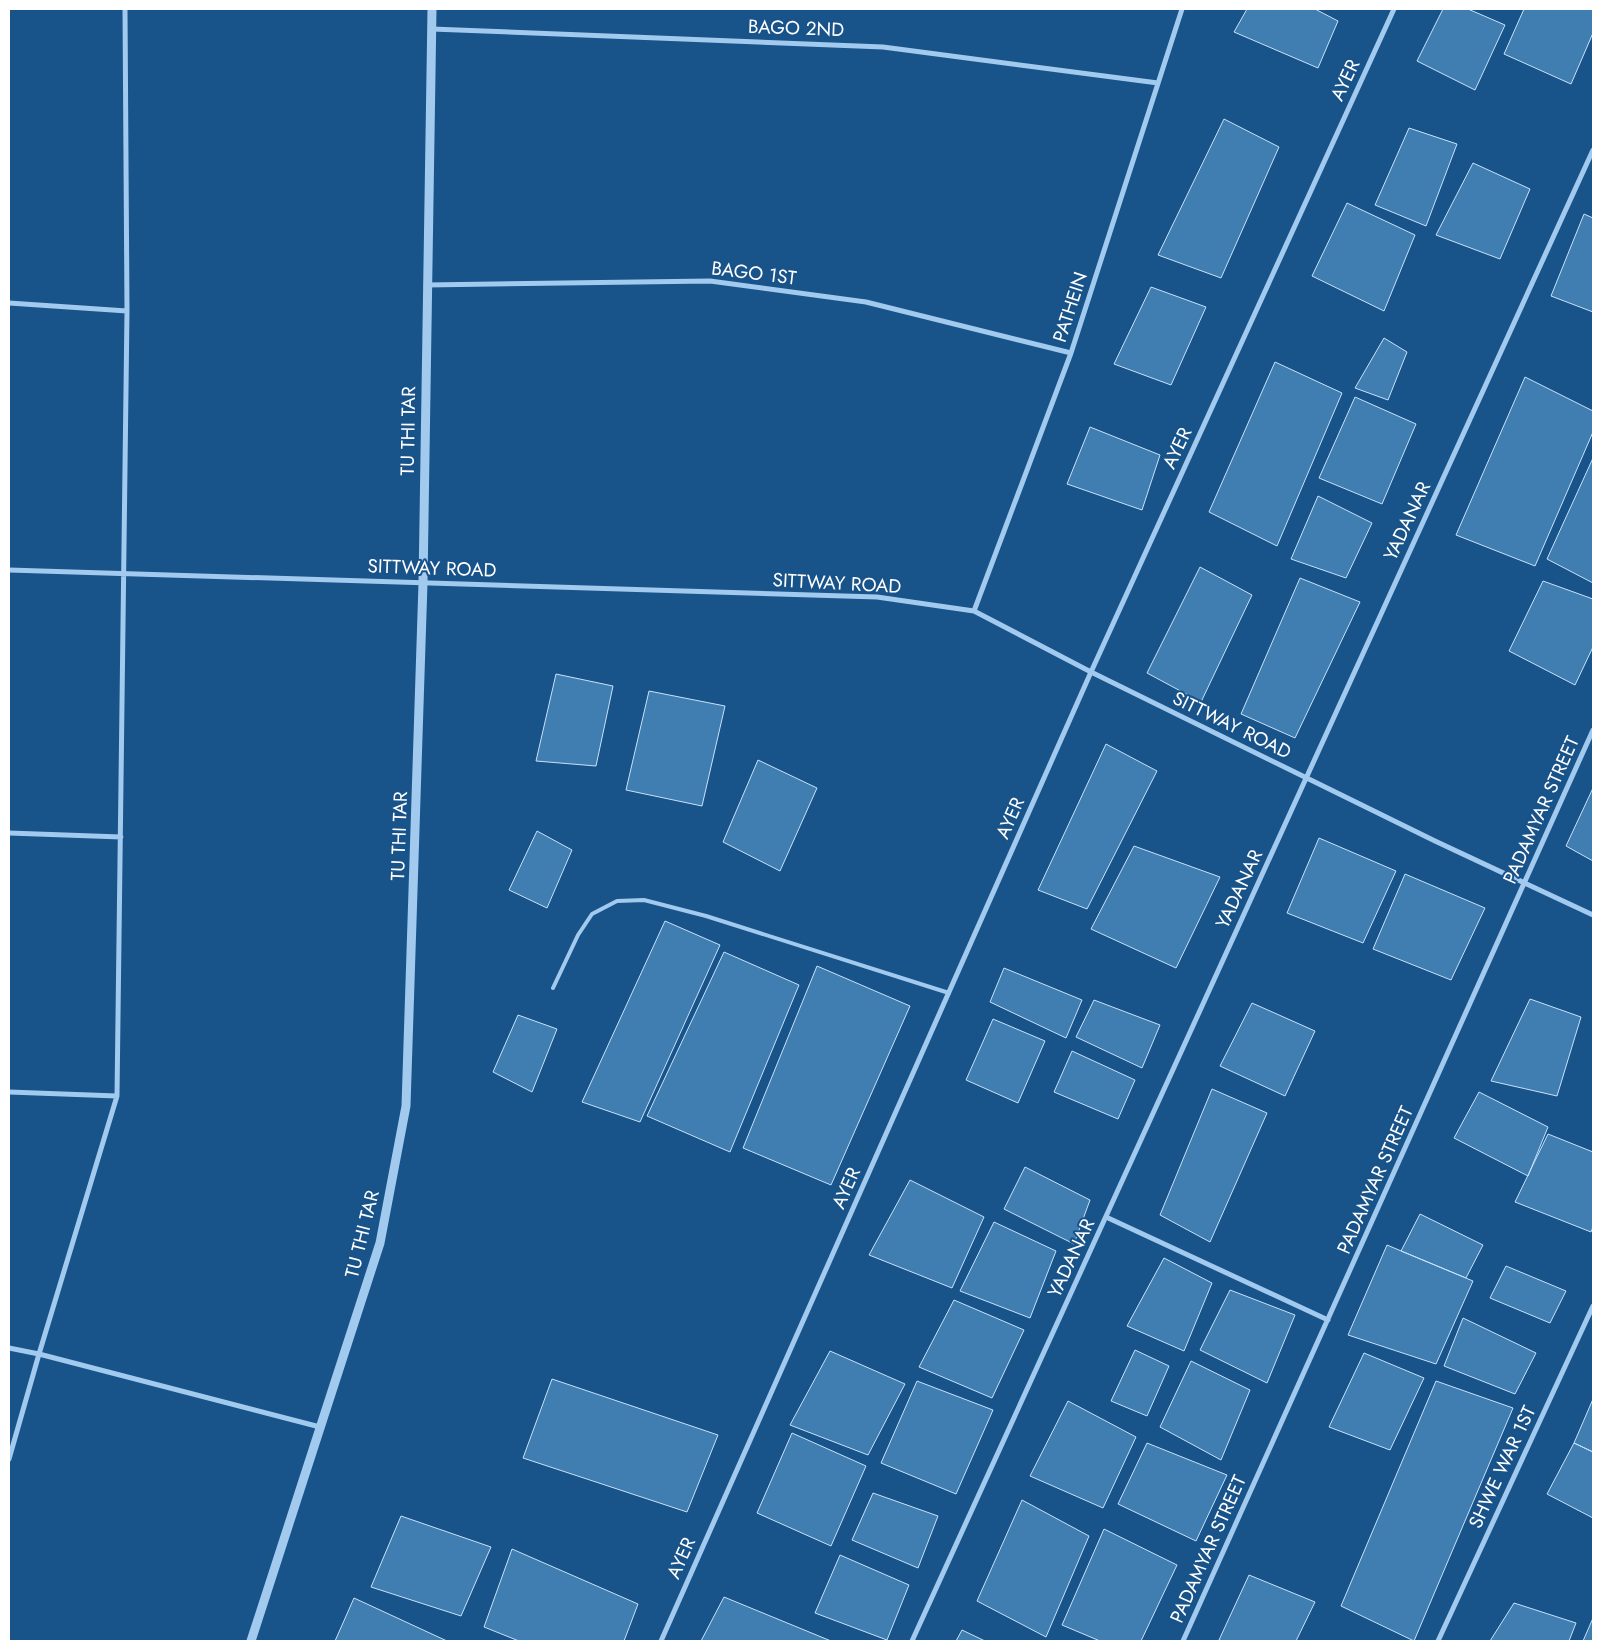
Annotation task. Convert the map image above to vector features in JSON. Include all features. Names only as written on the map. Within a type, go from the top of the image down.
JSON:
[{"type":"street","points":[[9,1459],[117,1096],[127,311],[125,9]]},
{"type":"street","name":"TU THI TAR","points":[[251,1641],[380,1243],[406,1106],[423,583],[426,285],[432,9]]},
{"type":"street","name":"PATHEIN","points":[[974,610],[1071,353],[1182,9]]},
{"type":"street","name":"AYER","points":[[660,1641],[1092,672],[1394,9]]},
{"type":"street","name":"BAGO 2ND","points":[[432,29],[883,47],[1158,83]]},
{"type":"street","name":"YADANAR","points":[[912,1641],[1593,150]]},
{"type":"street","name":"BAGO 1ST","points":[[426,285],[710,281],[866,302],[1071,353]]},
{"type":"street","points":[[9,303],[127,311]]},
{"type":"street","name":"SITTWAY ROAD","points":[[9,570],[123,572],[877,597],[974,610],[1092,672],[1593,916]]},
{"type":"street","name":"PADAMYAR STREET","points":[[1183,1641],[1593,730]]},
{"type":"street","points":[[9,833],[121,837]]},
{"type":"street","points":[[9,1092],[117,1096]]},
{"type":"street","points":[[1106,1217],[1328,1320]]},
{"type":"street","name":"SHWE WAR 1ST","points":[[1438,1641],[1593,1306]]},
{"type":"street","points":[[9,1348],[39,1354],[320,1427]]},
{"type":"lane","points":[[553,988],[578,935],[592,914],[617,901],[644,900],[706,916],[949,993]]},
{"type":"building","points":[[1247,9],[1315,9],[1338,21],[1318,68],[1234,32]]},
{"type":"building","points":[[1443,9],[1468,9],[1505,25],[1475,90],[1417,61]]},
{"type":"building","points":[[1524,9],[1593,9],[1593,33],[1571,84],[1504,54]]},
{"type":"building","points":[[1224,119],[1279,147],[1221,278],[1158,255]]},
{"type":"building","points":[[1409,128],[1457,144],[1426,226],[1375,205]]},
{"type":"building","points":[[1473,163],[1530,189],[1500,259],[1436,235]]},
{"type":"building","points":[[1347,203],[1415,235],[1384,311],[1312,276]]},
{"type":"building","points":[[1584,214],[1593,218],[1593,312],[1551,296]]},
{"type":"building","points":[[1151,287],[1206,307],[1171,385],[1114,364]]},
{"type":"building","points":[[1384,338],[1407,352],[1388,400],[1355,388]]},
{"type":"building","points":[[1275,362],[1342,393],[1277,546],[1209,512]]},
{"type":"building","points":[[1525,377],[1593,411],[1593,432],[1535,566],[1456,535]]},
{"type":"building","points":[[1355,397],[1416,424],[1382,504],[1319,478]]},
{"type":"building","points":[[1090,427],[1160,455],[1142,510],[1067,484]]},
{"type":"building","points":[[1593,458],[1593,583],[1547,559]]},
{"type":"building","points":[[1318,496],[1372,523],[1346,578],[1291,559]]},
{"type":"building","points":[[1200,567],[1252,595],[1201,702],[1147,673]]},
{"type":"building","points":[[1300,578],[1360,602],[1295,738],[1241,714]]},
{"type":"building","points":[[1543,581],[1593,599],[1593,647],[1575,685],[1509,651]]},
{"type":"building","points":[[556,674],[613,686],[596,766],[536,761]]},
{"type":"building","points":[[649,691],[725,706],[702,806],[626,790]]},
{"type":"building","points":[[1106,744],[1157,771],[1087,909],[1038,890]]},
{"type":"building","points":[[758,760],[817,788],[780,871],[723,842]]},
{"type":"building","points":[[1593,788],[1593,861],[1566,846]]},
{"type":"building","points":[[537,831],[572,850],[547,908],[509,890]]},
{"type":"building","points":[[1319,838],[1396,871],[1363,943],[1287,913]]},
{"type":"building","points":[[1134,846],[1220,877],[1176,968],[1091,929]]},
{"type":"building","points":[[1405,874],[1485,908],[1451,980],[1373,949]]},
{"type":"building","points":[[665,921],[720,945],[640,1122],[582,1102]]},
{"type":"building","points":[[724,952],[799,985],[730,1152],[647,1116]]},
{"type":"building","points":[[817,966],[910,1006],[831,1185],[743,1148]]},
{"type":"building","points":[[1004,968],[1082,1000],[1066,1038],[990,1002]]},
{"type":"building","points":[[1530,999],[1581,1017],[1557,1096],[1491,1081]]},
{"type":"building","points":[[1094,1000],[1160,1025],[1142,1068],[1076,1037]]},
{"type":"building","points":[[1252,1003],[1315,1031],[1285,1096],[1220,1066]]},
{"type":"building","points":[[518,1015],[557,1029],[532,1092],[493,1072]]},
{"type":"building","points":[[993,1019],[1045,1041],[1018,1103],[966,1080]]},
{"type":"building","points":[[1072,1051],[1135,1080],[1118,1119],[1054,1092]]},
{"type":"building","points":[[1212,1089],[1267,1113],[1210,1242],[1160,1215]]},
{"type":"building","points":[[1479,1092],[1548,1127],[1528,1176],[1454,1138]]},
{"type":"building","points":[[1548,1134],[1593,1152],[1593,1227],[1591,1232],[1515,1202]]},
{"type":"building","points":[[1025,1167],[1090,1200],[1074,1244],[1004,1209]]},
{"type":"building","points":[[910,1180],[984,1217],[952,1288],[869,1255]]},
{"type":"building","points":[[1420,1214],[1483,1245],[1466,1278],[1401,1251]]},
{"type":"building","points":[[994,1222],[1056,1251],[1030,1318],[960,1291]]},
{"type":"building","points":[[1387,1245],[1473,1281],[1436,1364],[1348,1335]]},
{"type":"building","points":[[1164,1258],[1212,1283],[1184,1351],[1127,1326]]},
{"type":"building","points":[[1506,1266],[1566,1291],[1550,1323],[1490,1298]]},
{"type":"building","points":[[1230,1290],[1295,1315],[1267,1383],[1200,1350]]},
{"type":"building","points":[[954,1300],[1024,1330],[992,1398],[919,1367]]},
{"type":"building","points":[[1463,1318],[1536,1353],[1515,1394],[1444,1366]]},
{"type":"building","points":[[1135,1350],[1169,1366],[1147,1416],[1111,1401]]},
{"type":"building","points":[[830,1351],[905,1384],[868,1455],[790,1425]]},
{"type":"building","points":[[1364,1353],[1424,1378],[1390,1450],[1329,1427]]},
{"type":"building","points":[[1191,1361],[1250,1390],[1221,1460],[1160,1427]]},
{"type":"building","points":[[552,1379],[718,1435],[687,1512],[523,1458]]},
{"type":"building","points":[[917,1381],[993,1410],[956,1494],[881,1463]]},
{"type":"building","points":[[1436,1381],[1513,1408],[1414,1641],[1341,1606]]},
{"type":"building","points":[[1593,1399],[1593,1452],[1574,1443]]},
{"type":"building","points":[[1068,1401],[1136,1437],[1103,1508],[1030,1476]]},
{"type":"building","points":[[792,1433],[866,1466],[831,1546],[757,1513]]},
{"type":"building","points":[[1147,1443],[1227,1475],[1196,1541],[1118,1504]]},
{"type":"building","points":[[1574,1443],[1593,1452],[1593,1518],[1547,1494]]},
{"type":"building","points":[[873,1493],[938,1516],[918,1568],[852,1540]]},
{"type":"building","points":[[1022,1500],[1089,1536],[1046,1637],[977,1601]]},
{"type":"building","points":[[401,1516],[491,1547],[461,1616],[371,1587]]},
{"type":"building","points":[[1104,1529],[1177,1565],[1141,1641],[1100,1641],[1062,1625]]},
{"type":"building","points":[[512,1549],[638,1604],[624,1641],[519,1641],[484,1627]]},
{"type":"building","points":[[840,1555],[909,1585],[887,1640],[815,1613]]},
{"type":"building","points":[[1249,1575],[1315,1602],[1296,1641],[1219,1640]]},
{"type":"building","points":[[724,1597],[831,1641],[701,1641]]},
{"type":"building","points":[[354,1598],[447,1641],[335,1641]]},
{"type":"building","points":[[1514,1603],[1576,1623],[1569,1641],[1490,1641]]},
{"type":"building","points":[[1593,1618],[1593,1641],[1583,1641]]},
{"type":"building","points":[[962,1630],[985,1641],[956,1641]]}]
